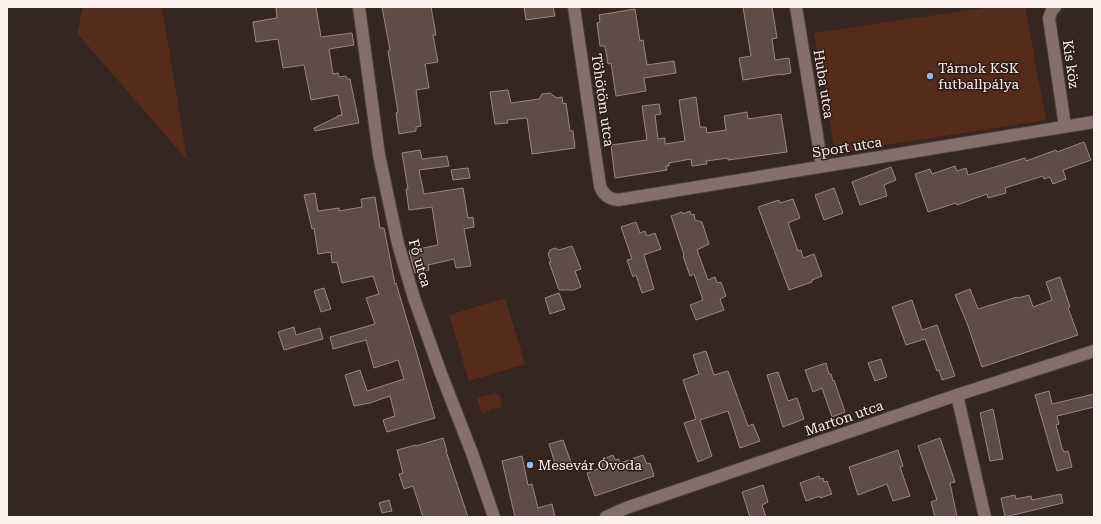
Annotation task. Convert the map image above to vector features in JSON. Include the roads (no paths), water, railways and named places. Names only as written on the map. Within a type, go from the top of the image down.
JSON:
[{"type":"street","name":"Fő utca","points":[[359,7],[379,155],[398,244],[440,371],[472,453],[494,517]]},
{"type":"street","name":"Töhötöm utca","points":[[574,7],[600,186],[602,192],[606,196]]},
{"type":"street","name":"Huba utca","points":[[796,7],[822,166]]},
{"type":"street","name":"Kis köz","points":[[1055,7],[1049,18],[1064,126]]},
{"type":"street","name":"Sport utca","points":[[606,196],[612,200],[618,200],[1094,122]]},
{"type":"street","name":"Marton utca","points":[[606,517],[626,508],[957,395],[1094,351]]},
{"type":"street","points":[[957,395],[985,517]]},
{"type":"place","name":"Tárnok KSK futballpálya","points":[[930,76]]},
{"type":"place","name":"Mesevár Óvoda","points":[[530,465]]}]
